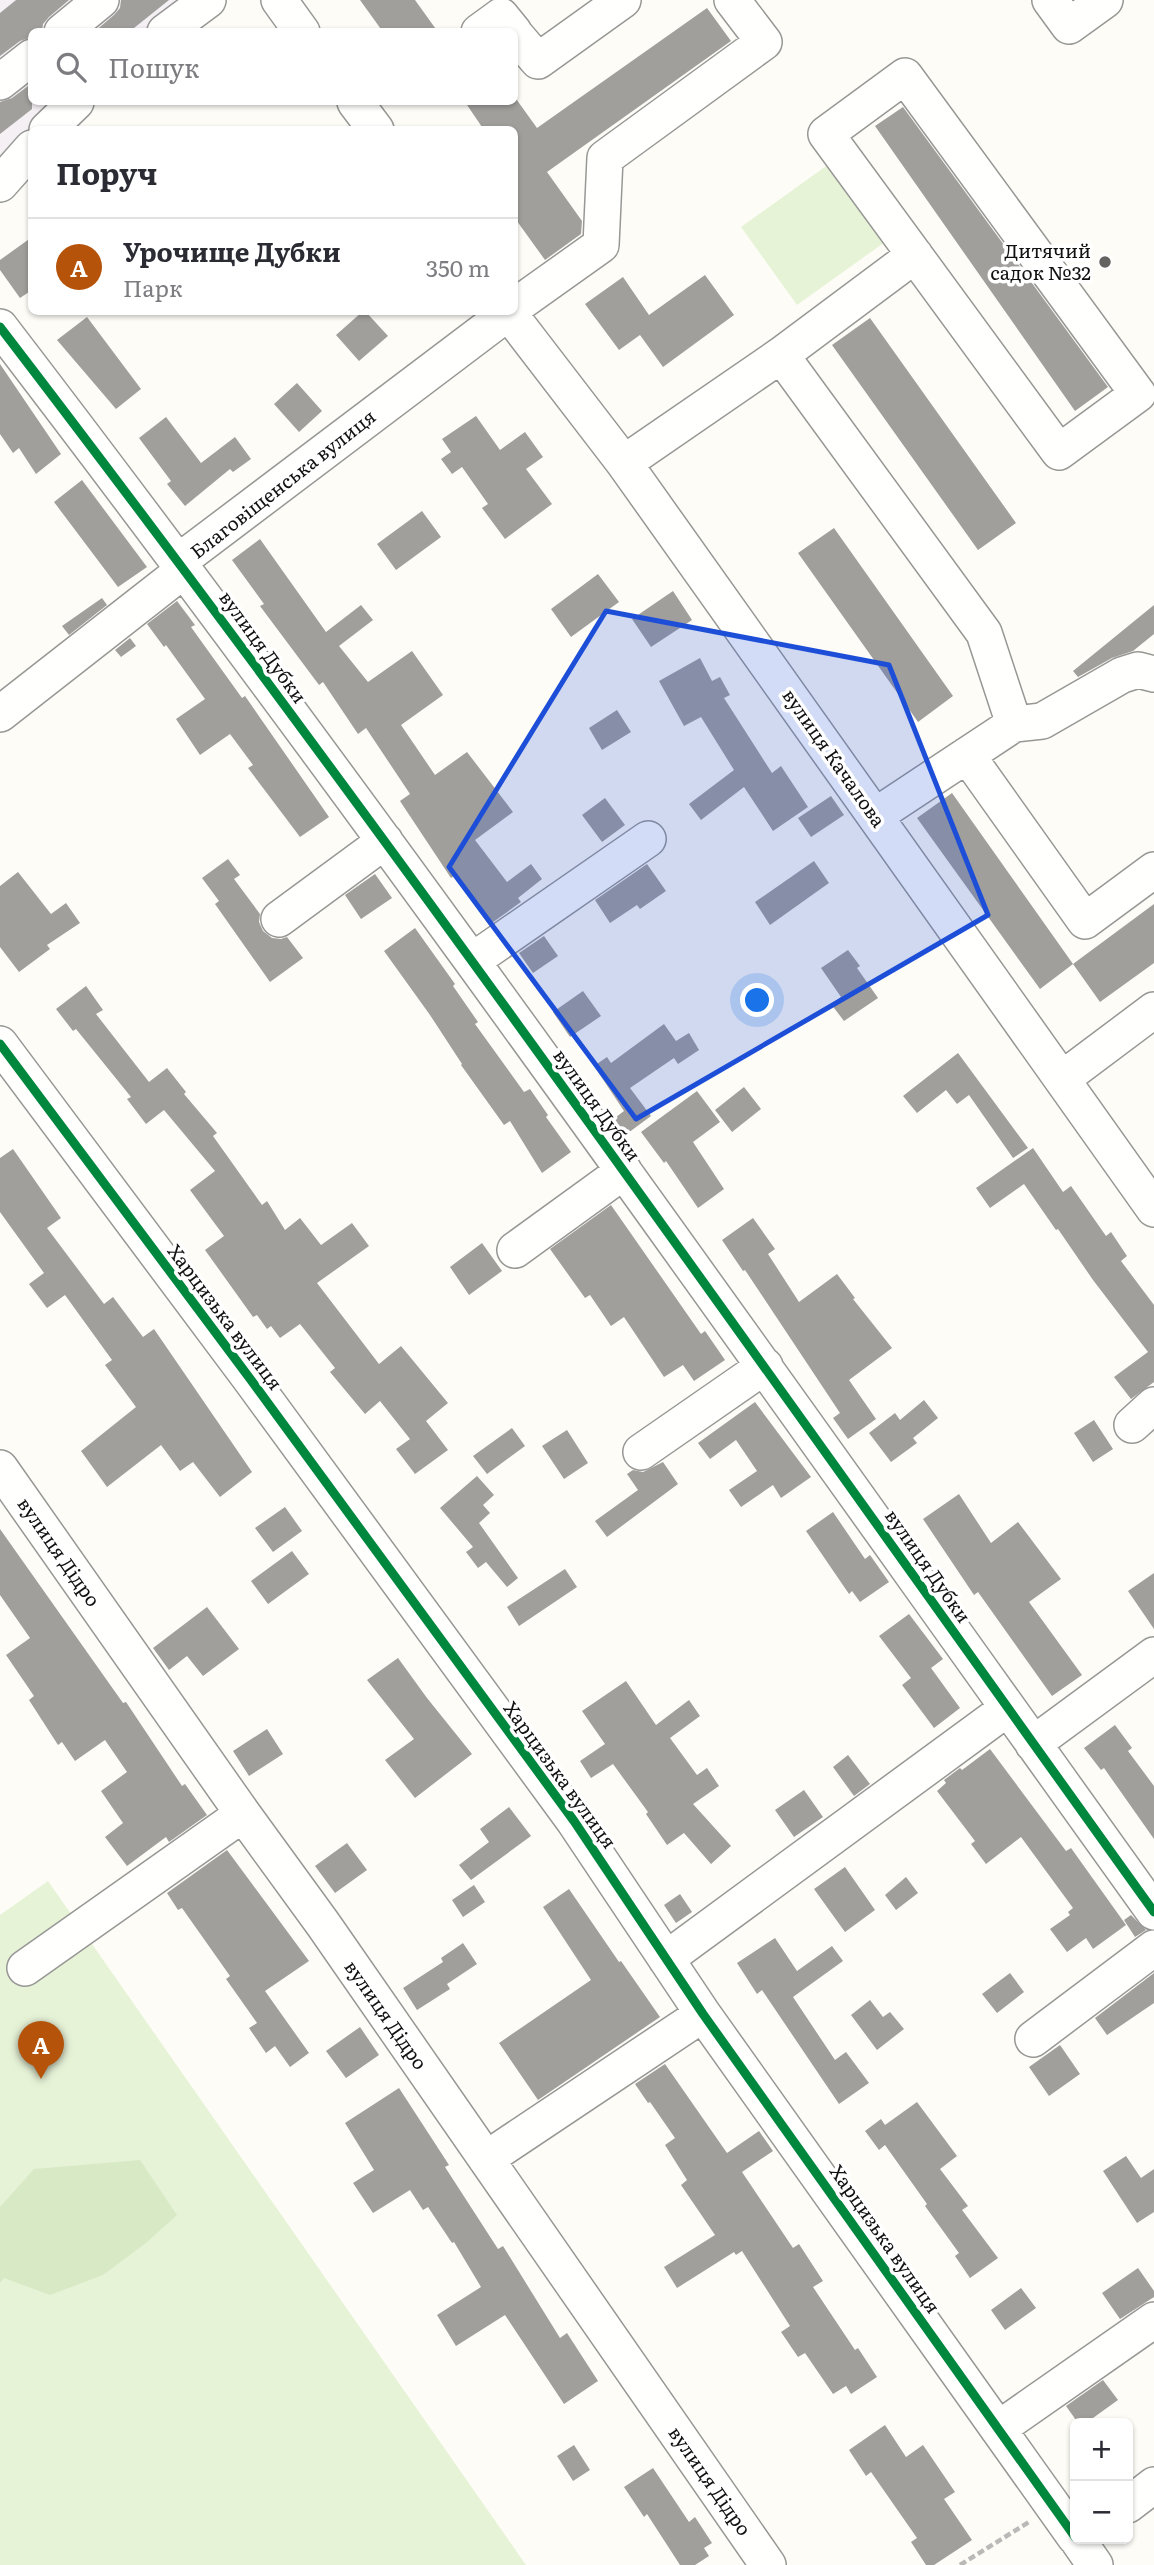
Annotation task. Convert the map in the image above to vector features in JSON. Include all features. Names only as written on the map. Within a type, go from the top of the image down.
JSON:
[{"type":"street","points":[[67,28],[101,0]]},
{"type":"street","points":[[170,28],[208,0]]},
{"type":"street","points":[[279,0],[299,28]]},
{"type":"street","points":[[518,41],[538,61],[623,0]]},
{"type":"street","points":[[518,304],[601,245],[605,159],[764,42],[733,0]]},
{"type":"street","points":[[1050,0],[1069,26],[1105,0]]},
{"type":"street","points":[[0,82],[28,60]]},
{"type":"street","points":[[905,76],[1138,394],[1059,452],[915,255],[826,134],[905,76]]},
{"type":"street","points":[[51,126],[73,105]]},
{"type":"street","points":[[0,184],[28,152]]},
{"type":"street","points":[[624,463],[781,355],[915,255]]},
{"type":"street","name":"Благовіщенська вулиця","points":[[0,713],[184,570],[187,556],[505,315]]},
{"type":"street","name":"вулиця Качалова","points":[[511,315],[624,463],[1154,1209]]},
{"type":"street","name":"вулиця Дубки","points":[[0,327],[184,570],[472,961],[1154,1912]]},
{"type":"street","points":[[781,355],[984,633],[1014,724]]},
{"type":"street","points":[[875,816],[1014,724],[1042,722],[1122,675],[1138,670],[1154,674]]},
{"type":"street","points":[[967,755],[1086,921],[1154,870]]},
{"type":"street","points":[[472,961],[648,839]]},
{"type":"street","points":[[279,919],[384,841]]},
{"type":"street","points":[[1062,1079],[1154,1010]]},
{"type":"street","name":"Харцизька вулиця","points":[[0,1044],[259,1391],[574,1821],[703,2014],[1070,2528]]},
{"type":"street","points":[[515,1250],[624,1171]]},
{"type":"street","points":[[641,1452],[765,1366]]},
{"type":"street","name":"вулиця Дідро","points":[[0,1468],[323,1924],[768,2565]]},
{"type":"street","points":[[1033,1744],[1154,1655]]},
{"type":"street","points":[[666,1959],[1008,1708]]},
{"type":"street","points":[[26,1968],[243,1814]]},
{"type":"street","points":[[1033,2039],[1154,1948]]},
{"type":"street","points":[[486,2159],[703,2014]]},
{"type":"street","points":[[998,2429],[1154,2320]]},
{"type":"street","points":[[1133,2501],[1154,2486]]},
{"type":"path","points":[[960,2565],[1017,2532],[1053,2505]]},
{"type":"highlighted area","points":[[606,611],[889,665],[988,915],[636,1119],[449,867]]},
{"type":"shaded area","points":[[0,0],[208,0],[169,28],[28,28],[28,105],[73,105],[54,126],[28,126],[28,154],[0,184]]},
{"type":"green space","points":[[829,164],[885,242],[797,305],[741,227]]},
{"type":"green space","points":[[48,1881],[526,2565],[0,2565],[0,1915]]},
{"type":"green space","points":[[140,2160],[177,2215],[146,2243],[103,2275],[50,2295],[4,2278],[0,2283],[0,2207],[34,2169]]},
{"type":"building","points":[[16,0],[69,0],[49,17],[42,28],[28,28],[28,38],[0,56],[0,13]]},
{"type":"building","points":[[121,0],[169,0],[134,28],[99,28],[120,8]]},
{"type":"building","points":[[360,0],[415,0],[435,28],[380,28]]},
{"type":"building","points":[[707,8],[731,41],[547,172],[582,221],[581,234],[545,260],[518,223],[518,126],[481,126],[467,105],[518,105],[518,102],[537,128]]},
{"type":"building","points":[[28,86],[28,105],[32,105],[32,109],[0,134],[0,102],[12,98]]},
{"type":"building","points":[[903,107],[1108,387],[1075,411],[875,126]]},
{"type":"building","points":[[28,240],[28,293],[20,298],[0,270],[0,260]]},
{"type":"building","points":[[705,275],[734,315],[663,367],[640,335],[619,350],[585,304],[623,277],[649,315]]},
{"type":"building","points":[[359,315],[369,315],[388,336],[359,361],[336,335]]},
{"type":"building","points":[[87,317],[141,389],[116,409],[57,340]]},
{"type":"building","points":[[870,318],[1016,523],[978,550],[832,345]]},
{"type":"building","points":[[0,364],[61,454],[36,474],[19,448],[13,453],[0,434]]},
{"type":"building","points":[[297,383],[322,411],[299,432],[274,404]]},
{"type":"building","points":[[476,416],[500,450],[525,432],[543,457],[526,469],[552,504],[505,539],[482,508],[488,504],[462,467],[452,474],[441,459],[451,452],[442,439]]},
{"type":"building","points":[[166,417],[201,463],[235,437],[251,459],[233,472],[230,469],[185,506],[167,484],[171,481],[139,438]]},
{"type":"building","points":[[82,480],[147,567],[118,587],[54,502]]},
{"type":"building","points":[[422,511],[441,537],[396,570],[377,544]]},
{"type":"building","points":[[834,528],[953,696],[918,722],[798,553]]},
{"type":"building","points":[[260,539],[326,632],[361,605],[373,620],[339,646],[368,682],[412,651],[443,695],[401,725],[435,775],[467,752],[513,812],[475,840],[507,882],[531,864],[542,879],[518,898],[521,902],[489,925],[454,876],[451,878],[400,801],[410,794],[366,728],[358,734],[323,682],[319,685],[260,606],[264,604],[232,560]]},
{"type":"building","points":[[598,574],[619,602],[571,637],[551,609]]},
{"type":"building","points":[[673,591],[692,620],[651,647],[632,619]]},
{"type":"building","points":[[102,598],[107,605],[69,635],[62,626]]},
{"type":"building","points":[[177,601],[195,625],[191,627],[242,698],[245,696],[329,817],[300,837],[248,768],[253,765],[230,734],[200,755],[176,719],[205,699],[166,645],[164,647],[147,624]]},
{"type":"building","points":[[1154,605],[1154,634],[1133,651],[1112,658],[1078,677],[1073,671]]},
{"type":"building","points":[[130,638],[136,646],[121,657],[115,650]]},
{"type":"building","points":[[700,658],[712,681],[720,677],[730,695],[724,698],[772,773],[781,766],[808,807],[773,831],[744,787],[701,820],[689,804],[734,770],[701,717],[684,726],[659,681]]},
{"type":"building","points":[[617,710],[631,732],[602,750],[589,728]]},
{"type":"building","points":[[952,793],[1073,964],[1040,989],[917,818]]},
{"type":"building","points":[[831,796],[844,815],[811,837],[798,818]]},
{"type":"building","points":[[605,798],[625,825],[602,842],[582,815]]},
{"type":"building","points":[[228,859],[240,875],[234,879],[260,914],[259,922],[263,931],[272,938],[287,937],[303,958],[270,982],[215,904],[219,901],[202,878]]},
{"type":"building","points":[[814,861],[829,883],[770,925],[755,902]]},
{"type":"building","points":[[647,864],[666,891],[640,909],[637,905],[610,923],[595,900]]},
{"type":"building","points":[[18,872],[51,914],[66,903],[80,923],[47,945],[50,949],[19,972],[0,947],[0,886]]},
{"type":"building","points":[[375,874],[392,898],[361,919],[345,895]]},
{"type":"building","points":[[1154,904],[1154,963],[1100,1002],[1073,964]]},
{"type":"building","points":[[415,928],[455,984],[453,986],[478,1022],[475,1024],[524,1092],[530,1089],[571,1152],[542,1173],[510,1121],[504,1125],[384,951]]},
{"type":"building","points":[[544,936],[558,956],[533,973],[519,953]]},
{"type":"building","points":[[848,950],[878,998],[844,1021],[831,1004],[841,997],[821,968]]},
{"type":"building","points":[[86,986],[103,1010],[96,1014],[149,1082],[167,1068],[186,1092],[184,1094],[217,1133],[213,1136],[262,1205],[267,1201],[285,1230],[300,1218],[321,1245],[352,1223],[369,1246],[317,1283],[379,1364],[401,1346],[448,1403],[426,1421],[448,1450],[415,1474],[396,1449],[410,1439],[380,1401],[365,1414],[330,1372],[335,1368],[300,1324],[280,1338],[271,1326],[267,1329],[257,1315],[253,1317],[205,1250],[224,1236],[190,1190],[215,1171],[164,1110],[146,1124],[127,1099],[131,1097],[76,1029],[73,1031],[56,1009]]},
{"type":"building","points":[[583,991],[601,1016],[570,1037],[553,1012]]},
{"type":"building","points":[[664,1024],[676,1041],[689,1033],[699,1050],[678,1064],[674,1058],[630,1088],[651,1116],[624,1136],[612,1120],[624,1111],[594,1066],[607,1057],[611,1063]]},
{"type":"building","points":[[958,1053],[1028,1148],[1013,1158],[969,1095],[957,1104],[946,1090],[917,1113],[903,1096]]},
{"type":"building","points":[[744,1087],[761,1109],[732,1132],[715,1110]]},
{"type":"building","points":[[697,1091],[720,1122],[693,1142],[724,1189],[698,1208],[666,1161],[664,1163],[641,1132]]},
{"type":"building","points":[[1033,1148],[1063,1192],[1071,1186],[1106,1236],[1111,1232],[1127,1256],[1121,1261],[1154,1305],[1154,1382],[1131,1399],[1114,1377],[1148,1352],[1058,1229],[1056,1230],[1024,1184],[990,1208],[976,1188]]},
{"type":"building","points":[[13,1149],[61,1218],[47,1228],[104,1304],[113,1297],[143,1337],[154,1329],[252,1472],[220,1497],[193,1462],[180,1471],[161,1445],[107,1487],[81,1451],[136,1407],[105,1365],[112,1360],[65,1295],[47,1308],[29,1284],[44,1273],[0,1212],[0,1158]]},
{"type":"building","points":[[611,1205],[701,1334],[705,1331],[725,1360],[694,1381],[683,1365],[664,1377],[624,1317],[611,1326],[590,1295],[585,1298],[550,1249]]},
{"type":"building","points":[[753,1218],[775,1249],[768,1254],[799,1302],[837,1274],[892,1348],[849,1380],[876,1419],[848,1439],[833,1418],[840,1413],[722,1240]]},
{"type":"building","points":[[482,1243],[502,1271],[469,1295],[450,1267]]},
{"type":"building","points":[[924,1400],[938,1418],[913,1438],[917,1443],[891,1462],[869,1433],[895,1413],[900,1420]]},
{"type":"building","points":[[755,1402],[811,1477],[781,1498],[773,1485],[741,1507],[729,1490],[757,1471],[736,1440],[710,1459],[698,1443]]},
{"type":"building","points":[[1094,1420],[1113,1449],[1093,1462],[1074,1433]]},
{"type":"building","points":[[512,1428],[525,1446],[487,1474],[473,1456]]},
{"type":"building","points":[[567,1430],[588,1463],[564,1479],[542,1446]]},
{"type":"building","points":[[663,1462],[678,1484],[607,1537],[595,1521],[638,1490],[627,1474],[633,1470],[643,1472]]},
{"type":"building","points":[[477,1476],[494,1495],[483,1505],[490,1513],[479,1523],[518,1578],[507,1587],[486,1562],[478,1568],[466,1552],[473,1547],[440,1508]]},
{"type":"building","points":[[959,1494],[991,1543],[1018,1522],[1061,1579],[1029,1602],[1082,1675],[1052,1696],[978,1592],[974,1595],[923,1519]]},
{"type":"building","points":[[285,1507],[302,1531],[273,1552],[255,1528]]},
{"type":"building","points":[[833,1512],[865,1559],[870,1555],[889,1582],[860,1602],[852,1591],[849,1594],[806,1531]]},
{"type":"building","points":[[0,1529],[123,1703],[126,1702],[182,1786],[185,1784],[207,1815],[169,1842],[166,1837],[127,1866],[105,1837],[123,1823],[101,1791],[127,1772],[105,1740],[75,1761],[62,1742],[58,1745],[29,1700],[34,1696],[6,1655],[30,1638],[0,1595]]},
{"type":"building","points":[[292,1551],[309,1574],[268,1604],[251,1581]]},
{"type":"building","points":[[565,1569],[577,1587],[519,1626],[507,1607]]},
{"type":"building","points":[[1154,1573],[1154,1629],[1128,1591]]},
{"type":"building","points":[[207,1607],[239,1649],[203,1676],[187,1656],[169,1670],[153,1648]]},
{"type":"building","points":[[909,1614],[943,1659],[931,1668],[960,1708],[934,1728],[902,1685],[911,1678],[879,1636]]},
{"type":"building","points":[[398,1658],[472,1754],[415,1798],[385,1760],[414,1739],[367,1680]]},
{"type":"building","points":[[626,1681],[656,1725],[689,1700],[700,1716],[670,1738],[697,1775],[707,1768],[719,1786],[693,1804],[731,1846],[711,1864],[684,1833],[667,1845],[646,1814],[648,1812],[613,1764],[591,1778],[580,1761],[605,1744],[582,1711]]},
{"type":"building","points":[[1115,1725],[1132,1748],[1128,1751],[1154,1786],[1154,1839],[1104,1768],[1101,1770],[1084,1748]]},
{"type":"building","points":[[267,1729],[283,1754],[249,1776],[233,1751]]},
{"type":"building","points":[[990,1749],[1066,1851],[1071,1848],[1126,1925],[1093,1949],[1086,1938],[1067,1952],[1050,1929],[1070,1915],[1068,1912],[1073,1908],[1021,1837],[986,1864],[971,1844],[975,1841],[937,1791],[946,1783],[944,1780]]},
{"type":"building","points":[[848,1755],[870,1784],[854,1796],[833,1767]]},
{"type":"building","points":[[804,1790],[823,1817],[794,1837],[775,1810]]},
{"type":"building","points":[[509,1807],[531,1836],[471,1880],[459,1865],[489,1842],[480,1829]]},
{"type":"building","points":[[347,1843],[367,1870],[335,1893],[315,1866]]},
{"type":"building","points":[[227,1850],[309,1961],[265,1991],[309,2053],[290,2067],[275,2046],[266,2053],[249,2028],[257,2023],[226,1979],[230,1976],[182,1908],[178,1910],[167,1893]]},
{"type":"building","points":[[845,1867],[875,1910],[845,1932],[814,1889]]},
{"type":"building","points":[[906,1877],[918,1893],[896,1910],[885,1895]]},
{"type":"building","points":[[474,1885],[485,1902],[463,1917],[452,1900]]},
{"type":"building","points":[[569,1889],[660,2017],[538,2100],[499,2043],[591,1980],[543,1907]]},
{"type":"building","points":[[680,1894],[692,1912],[676,1923],[664,1905]]},
{"type":"building","points":[[1131,1915],[1146,1930],[1135,1937],[1124,1920]]},
{"type":"building","points":[[775,1938],[797,1971],[832,1946],[843,1961],[793,1997],[835,2060],[846,2052],[869,2083],[839,2104],[762,1990],[757,1994],[737,1963]]},
{"type":"building","points":[[463,1943],[477,1964],[447,1984],[450,1989],[417,2010],[403,1988],[443,1962],[441,1958]]},
{"type":"building","points":[[1010,1973],[1024,1992],[997,2013],[982,1994]]},
{"type":"building","points":[[1154,1973],[1154,2003],[1107,2035],[1095,2018]]},
{"type":"building","points":[[870,2000],[883,2017],[890,2012],[904,2029],[877,2050],[851,2015]]},
{"type":"building","points":[[360,2027],[379,2055],[346,2078],[326,2051]]},
{"type":"building","points":[[1060,2045],[1080,2074],[1049,2096],[1029,2067]]},
{"type":"building","points":[[665,2064],[727,2153],[759,2131],[773,2151],[742,2172],[793,2248],[799,2244],[823,2281],[813,2287],[855,2350],[858,2348],[877,2377],[851,2394],[846,2386],[833,2394],[805,2353],[798,2357],[781,2332],[790,2326],[742,2251],[736,2255],[734,2252],[677,2288],[664,2267],[715,2235],[681,2185],[687,2180],[665,2145],[675,2138],[635,2084]]},
{"type":"building","points":[[399,2088],[449,2165],[445,2167],[498,2249],[503,2246],[560,2338],[567,2333],[598,2381],[564,2404],[505,2315],[456,2346],[437,2315],[481,2287],[454,2242],[452,2243],[428,2207],[423,2210],[410,2190],[373,2213],[353,2183],[374,2170],[345,2123]]},
{"type":"building","points":[[917,2102],[957,2156],[940,2169],[968,2206],[962,2210],[998,2258],[970,2278],[955,2256],[959,2253],[885,2145],[879,2150],[865,2131],[881,2119],[885,2125]]},
{"type":"building","points":[[1126,2156],[1141,2178],[1154,2169],[1154,2212],[1137,2223],[1103,2171]]},
{"type":"building","points":[[1138,2268],[1154,2291],[1154,2297],[1120,2319],[1102,2293]]},
{"type":"building","points":[[1021,2288],[1036,2308],[1005,2330],[991,2310]]},
{"type":"building","points":[[1103,2380],[1118,2400],[1093,2418],[1074,2418],[1066,2406]]},
{"type":"building","points":[[885,2425],[906,2457],[923,2445],[955,2492],[944,2499],[972,2540],[934,2565],[926,2565],[911,2542],[917,2538],[871,2472],[866,2476],[849,2450]]},
{"type":"building","points":[[574,2445],[590,2470],[573,2481],[557,2456]]},
{"type":"building","points":[[653,2468],[689,2522],[695,2517],[712,2543],[704,2548],[709,2556],[695,2565],[680,2565],[647,2514],[644,2517],[624,2487]]},
{"type":"cycle path","points":[[0,327],[295,719],[440,917],[1154,1912]]},
{"type":"cycle path","points":[[0,1044],[251,1380],[574,1821],[703,2014],[1070,2530]]},
{"type":"place","name":"Дитячий садок №32","points":[[1105,262]]},
{"type":"place","name":"Урочище Дубки","points":[[41,2079]]}]
